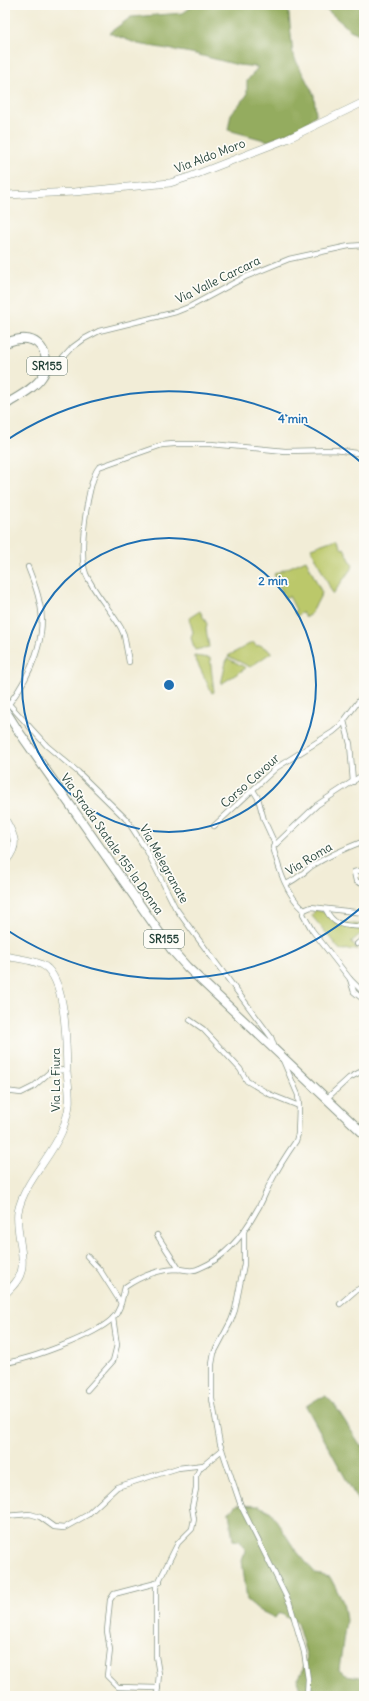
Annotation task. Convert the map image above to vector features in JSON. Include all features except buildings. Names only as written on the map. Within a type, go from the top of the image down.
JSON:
[{"type":"main road","name":"Via Aldo Moro","points":[[5,194],[74,192],[170,183],[192,176],[287,138],[364,102]]},
{"type":"main road","name":"SR155","points":[[5,343],[25,339],[33,340],[44,352],[47,363],[46,370],[42,378],[5,405]]},
{"type":"main road","name":"Via Strada Statale 155 la Donna","points":[[6,707],[21,736],[171,949],[187,967],[364,1134]]},
{"type":"main road","points":[[5,819],[12,832],[15,843],[13,853],[5,862]]},
{"type":"main road","name":"Via La Fiura","points":[[5,956],[19,960],[38,962],[46,967],[52,974],[62,1006],[67,1037],[69,1105],[67,1116],[59,1138],[22,1199],[18,1212],[22,1263],[21,1273],[16,1283],[5,1294]]},
{"type":"street","name":"Via Valle Carcara","points":[[46,370],[53,369],[73,347],[84,339],[99,332],[176,312],[191,306],[252,274],[289,258],[349,246],[364,245]]},
{"type":"street","points":[[129,662],[124,635],[90,582],[83,564],[82,553],[87,506],[94,476],[97,469],[102,464],[170,444],[211,444],[285,451],[335,450],[364,454]]},
{"type":"street","points":[[6,707],[25,680],[31,666],[40,634],[40,600],[28,567]]},
{"type":"street","name":"Corso Cavour","points":[[214,826],[276,768],[340,726],[364,694]]},
{"type":"street","name":"Via Melegranate","points":[[6,707],[88,782],[132,828],[147,851],[175,907],[271,1037],[295,1087],[299,1106],[298,1134],[296,1141],[273,1178],[258,1209],[244,1231],[213,1262],[193,1271],[179,1269],[161,1270],[134,1281],[125,1287],[120,1307],[113,1318]]},
{"type":"street","points":[[344,721],[350,744],[353,782]]},
{"type":"street","points":[[364,774],[317,806],[273,846],[275,856],[286,884],[296,902],[304,910],[303,914],[306,920],[350,979],[364,993]]},
{"type":"street","points":[[253,790],[258,798],[264,820],[275,844]]},
{"type":"street","name":"Via Roma","points":[[286,884],[296,879],[314,865],[364,841]]},
{"type":"street","points":[[364,874],[362,870],[354,872],[356,881],[360,883],[364,882]]},
{"type":"street","points":[[304,910],[311,907],[364,914]]},
{"type":"street","points":[[326,910],[334,922],[364,927]]},
{"type":"street","points":[[357,944],[364,938]]},
{"type":"street","points":[[350,979],[351,987],[354,992],[364,1000]]},
{"type":"street","points":[[190,1020],[203,1029],[240,1069],[246,1081],[269,1094],[299,1106]]},
{"type":"street","points":[[5,1090],[21,1093],[33,1087],[51,1071],[67,1070]]},
{"type":"street","points":[[326,1099],[349,1078],[364,1070]]},
{"type":"street","points":[[244,1231],[244,1264],[235,1310],[231,1321],[214,1353],[212,1364],[212,1399],[222,1450],[241,1506],[290,1604],[304,1652],[308,1679],[307,1696]]},
{"type":"street","points":[[157,1235],[179,1269]]},
{"type":"street","points":[[87,1256],[100,1270],[121,1303]]},
{"type":"street","points":[[340,1304],[350,1294],[364,1286]]},
{"type":"street","points":[[5,1363],[42,1353],[65,1344],[100,1327],[113,1318],[117,1345],[113,1361],[87,1390]]},
{"type":"street","points":[[157,1696],[159,1674],[156,1656],[158,1606],[156,1587],[160,1582],[178,1543],[192,1529],[194,1519],[192,1507],[196,1489],[196,1476],[200,1468],[222,1450]]},
{"type":"street","points":[[5,1516],[30,1514],[40,1518],[54,1527],[64,1528],[87,1515],[117,1487],[178,1468],[205,1465]]},
{"type":"street","points":[[158,1688],[118,1687],[106,1676],[110,1650],[106,1631],[110,1600],[114,1594],[160,1582]]},
{"type":"green space","points":[[194,5],[288,5],[293,55],[314,95],[316,115],[299,128],[268,141],[228,130],[231,114],[247,95],[247,81],[258,67],[238,65],[191,53],[138,44],[109,33],[131,17],[183,13]]},
{"type":"green space","points":[[317,5],[364,5],[364,36],[350,30],[327,10],[316,9]]},
{"type":"green space","points":[[336,539],[342,549],[344,548],[353,566],[333,594],[311,548]]},
{"type":"green space","points":[[306,560],[322,593],[311,614],[306,617],[302,612],[297,616],[294,612],[296,610],[289,596],[285,598],[274,574]]},
{"type":"green space","points":[[200,611],[207,624],[206,629],[209,647],[195,650],[191,638],[193,632],[189,618]]},
{"type":"green space","points":[[253,642],[256,646],[260,645],[272,652],[250,667],[228,656]]},
{"type":"green space","points":[[194,656],[210,658],[214,692],[212,693]]},
{"type":"green space","points":[[227,658],[246,668],[221,684]]},
{"type":"green space","points":[[315,910],[327,913],[336,922],[364,925],[364,931],[351,942],[358,949],[340,950],[312,916]]},
{"type":"green space","points":[[326,1396],[334,1404],[361,1446],[364,1446],[364,1512],[306,1406],[319,1398]]},
{"type":"green space","points":[[236,1505],[259,1506],[271,1512],[294,1548],[316,1574],[330,1577],[343,1602],[346,1620],[339,1670],[345,1675],[361,1677],[364,1684],[364,1696],[310,1696],[309,1693],[301,1692],[297,1681],[307,1657],[297,1623],[279,1612],[275,1618],[259,1610],[247,1600],[242,1560],[246,1551],[240,1541],[233,1540],[229,1512]]}]
